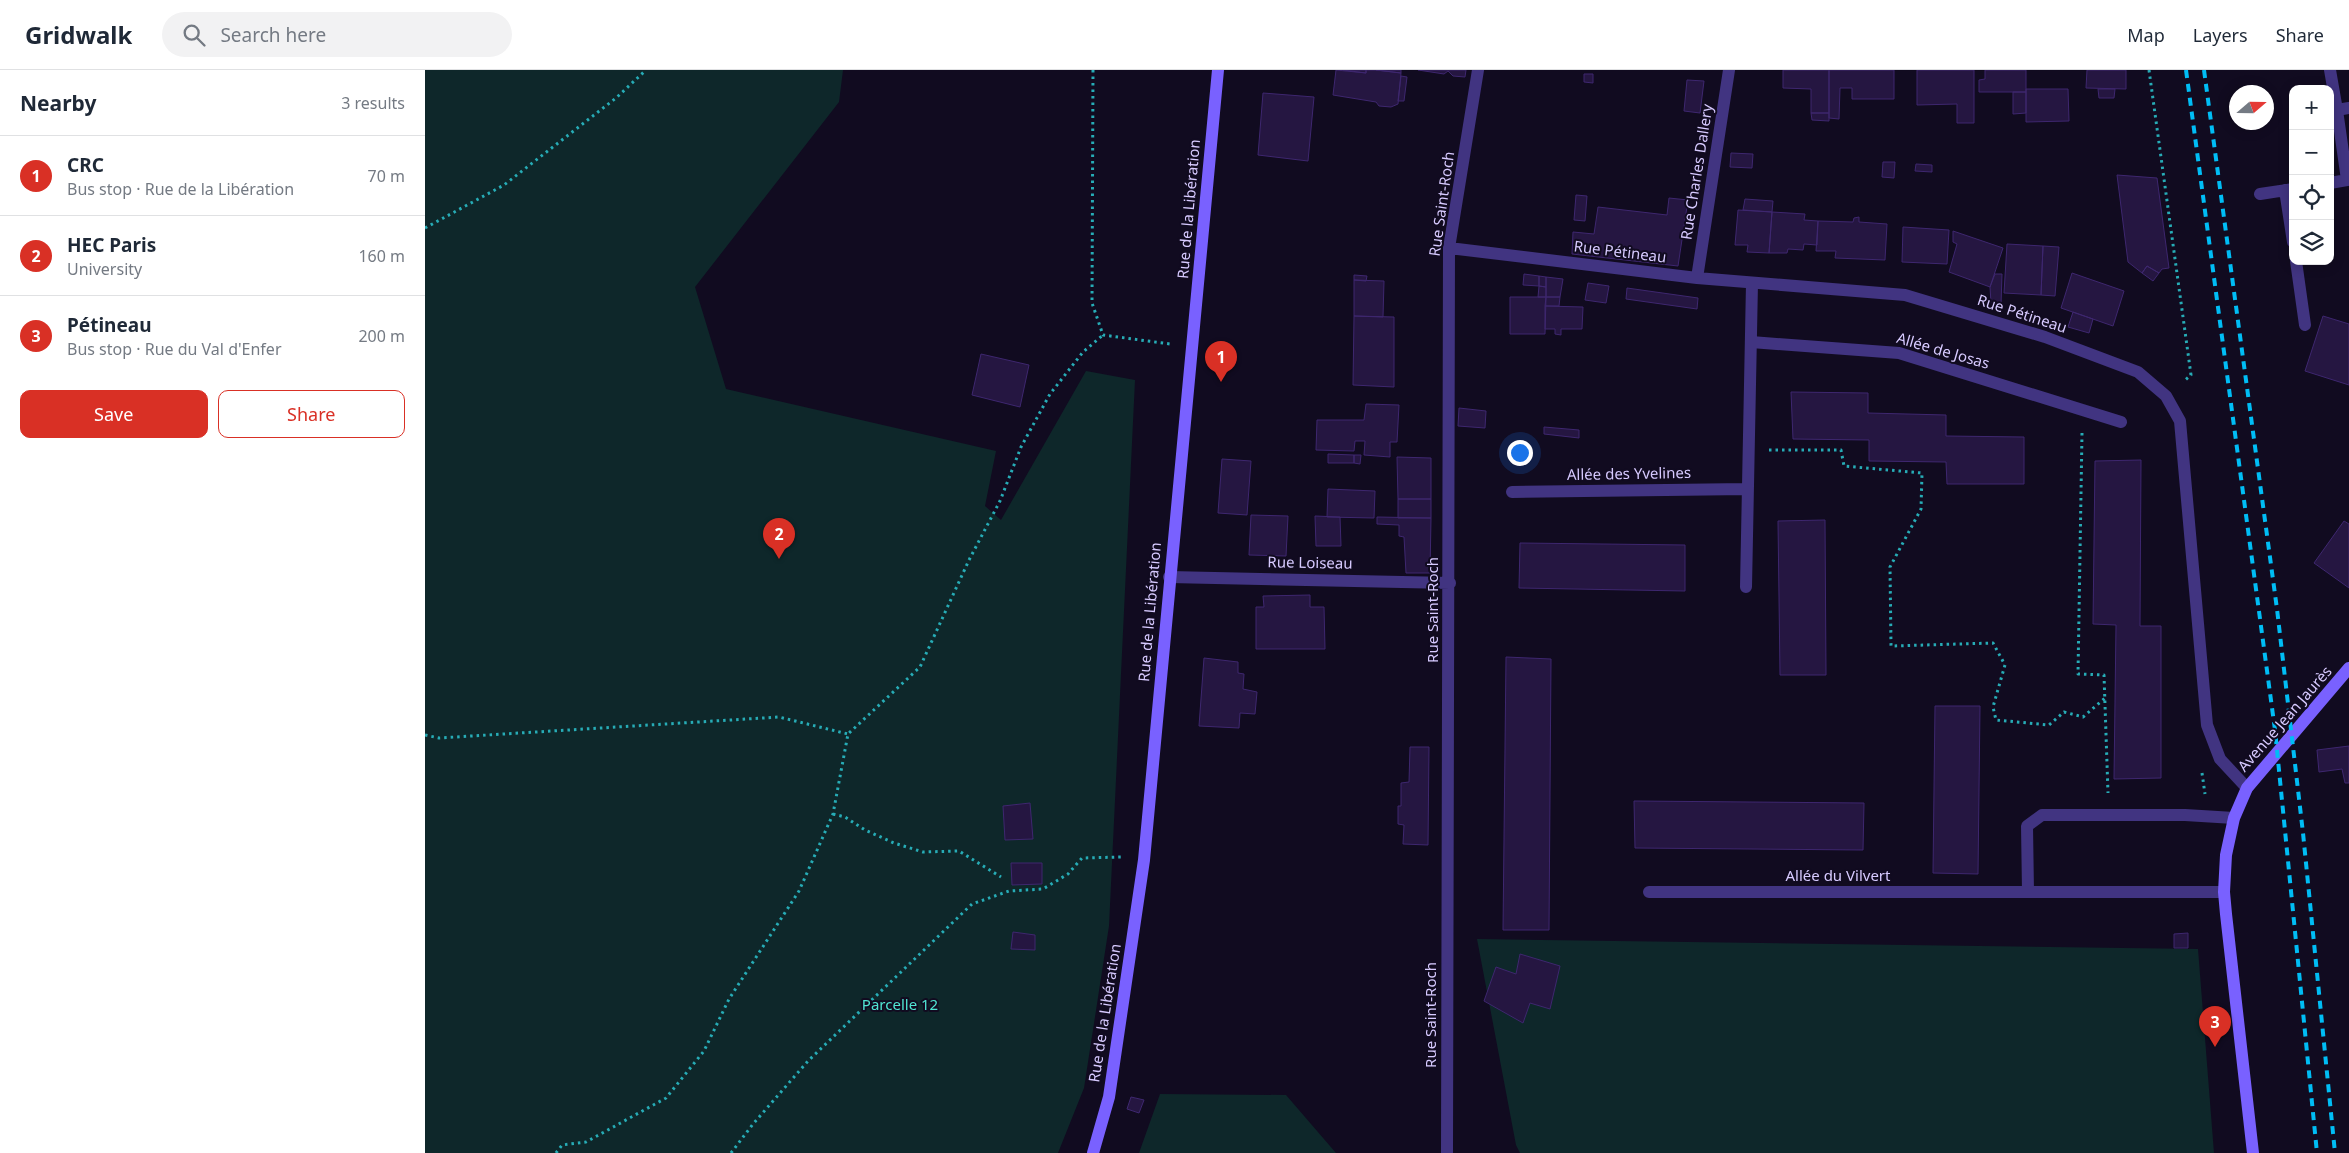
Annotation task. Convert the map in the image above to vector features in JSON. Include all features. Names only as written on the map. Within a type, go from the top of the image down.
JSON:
[{"type":"main road","name":"Rue de la Libération","points":[[1093,1153],[1109,1097],[1145,860],[1169,577],[1218,70]]},
{"type":"main road","name":"Avenue Jean Jaurès","points":[[2253,1153],[2224,892],[2226,855],[2234,818],[2247,788],[2349,668]]},
{"type":"street","name":"Rue Saint-Roch","points":[[1447,1153],[1450,583],[1447,419],[1449,248],[1478,70]]},
{"type":"street","name":"Rue Charles Dallery","points":[[1697,278],[1729,70]]},
{"type":"street","points":[[2330,70],[2343,109],[2347,180],[2334,182]]},
{"type":"street","points":[[2260,194],[2289,190]]},
{"type":"street","name":"Rue Pétineau","points":[[1449,248],[1697,278],[1905,295],[2045,337],[2139,372],[2165,396],[2180,421],[2207,725],[2220,759],[2247,788]]},
{"type":"street","points":[[2297,265],[2305,325]]},
{"type":"street","points":[[1746,587],[1752,283]]},
{"type":"street","name":"Allée de Josas","points":[[1751,342],[1899,353],[2121,422]]},
{"type":"street","name":"Allée des Yvelines","points":[[1512,492],[1747,489]]},
{"type":"street","name":"Rue Loiseau","points":[[1169,577],[1450,583]]},
{"type":"street","points":[[2028,892],[2027,826],[2042,815],[2185,815],[2234,818]]},
{"type":"street","name":"Allée du Vilvert","points":[[1649,892],[2224,892]]},
{"type":"path","points":[[425,228],[504,185],[616,98],[646,70]]},
{"type":"path","points":[[1093,70],[1092,303],[1103,335]]},
{"type":"path","points":[[2149,70],[2191,376],[2180,384]]},
{"type":"path","points":[[556,1153],[562,1145],[586,1142],[666,1098],[705,1051],[729,998],[799,891],[833,814],[848,734],[920,667],[969,560],[1000,501],[1025,439],[1050,394],[1083,352],[1103,335],[1191,346]]},
{"type":"path","points":[[2082,410],[2078,674],[2104,674],[2109,815]]},
{"type":"path","points":[[1749,450],[1841,450],[1844,466],[1922,473],[1921,509],[1890,567],[1891,646],[1993,643],[2005,665],[1993,707],[1996,720],[2049,725],[2064,712],[2083,717],[2105,698]]},
{"type":"path","points":[[425,735],[439,738],[779,717],[848,734]]},
{"type":"path","points":[[833,814],[845,817],[865,830],[894,843],[923,852],[959,850],[1001,877]]},
{"type":"path","points":[[731,1153],[753,1124],[808,1061],[972,904],[1009,891],[1043,890],[1068,874],[1082,858],[1105,856],[1145,860]]},
{"type":"green space","name":"Parcelle 12","points":[[425,70],[843,70],[839,102],[695,287],[726,389],[996,451],[985,506],[1001,520],[1086,371],[1135,380],[1109,926],[1084,1088],[1058,1153],[425,1153]]},
{"type":"green space","points":[[1477,939],[2198,949],[2214,1153],[1520,1153],[1516,1145]]},
{"type":"green space","points":[[1160,1094],[1286,1095],[1336,1153],[1139,1153]]},
{"type":"building","points":[[1336,70],[1366,73],[1366,70],[1376,70],[1401,73],[1398,104],[1391,107],[1379,106],[1376,102],[1333,95]]},
{"type":"building","points":[[1343,70],[1366,70],[1366,73]]},
{"type":"building","points":[[1376,70],[1401,70],[1401,73]]},
{"type":"building","points":[[1418,70],[1466,70],[1465,77],[1453,76],[1448,71],[1444,74]]},
{"type":"building","points":[[1783,70],[1829,70],[1829,113],[1811,113],[1811,89],[1783,88]]},
{"type":"building","points":[[1829,70],[1894,70],[1894,99],[1852,99],[1852,88],[1840,88],[1839,119],[1829,118]]},
{"type":"building","points":[[1917,70],[1974,70],[1974,123],[1957,123],[1957,104],[1917,105]]},
{"type":"building","points":[[1985,70],[2026,70],[2026,92],[1979,92],[1979,80],[1985,79]]},
{"type":"building","points":[[2087,70],[2126,70],[2126,89],[2086,88]]},
{"type":"building","points":[[1584,74],[1593,74],[1593,83],[1584,82]]},
{"type":"building","points":[[1401,76],[1407,77],[1404,101],[1398,101]]},
{"type":"building","points":[[1687,80],[1704,81],[1700,113],[1684,111]]},
{"type":"building","points":[[2026,89],[2068,89],[2069,121],[2026,122]]},
{"type":"building","points":[[2098,89],[2115,89],[2114,98],[2099,98]]},
{"type":"building","points":[[2013,92],[2026,92],[2026,113],[2013,114]]},
{"type":"building","points":[[1263,93],[1314,97],[1308,161],[1258,155]]},
{"type":"building","points":[[1811,113],[1829,113],[1829,121],[1812,120]]},
{"type":"building","points":[[1731,153],[1753,154],[1752,168],[1730,167]]},
{"type":"building","points":[[1883,162],[1895,162],[1894,178],[1882,177]]},
{"type":"building","points":[[1916,164],[1932,165],[1932,172],[1915,171]]},
{"type":"building","points":[[2117,175],[2157,178],[2169,268],[2162,269],[2159,273],[2147,266],[2142,273],[2128,262]]},
{"type":"building","points":[[1576,195],[1587,196],[1585,221],[1574,220]]},
{"type":"building","points":[[1669,198],[1688,200],[1678,266],[1572,254],[1573,232],[1594,234],[1598,207],[1667,215]]},
{"type":"building","points":[[1745,199],[1773,201],[1772,212],[1743,210]]},
{"type":"building","points":[[1738,210],[1772,212],[1769,253],[1747,252],[1748,245],[1735,245]]},
{"type":"building","points":[[1772,212],[1805,214],[1804,220],[1818,221],[1817,245],[1804,244],[1803,250],[1788,249],[1787,253],[1769,253]]},
{"type":"building","points":[[1859,217],[1859,222],[1887,224],[1885,260],[1835,258],[1836,251],[1816,251],[1818,221],[1853,222],[1854,218]]},
{"type":"building","points":[[1903,227],[1949,230],[1947,264],[1902,262]]},
{"type":"building","points":[[1953,231],[2003,248],[1990,287],[1949,272],[1957,244],[1953,242]]},
{"type":"building","points":[[2007,244],[2043,246],[2041,295],[2004,293]]},
{"type":"building","points":[[2043,246],[2059,247],[2055,296],[2041,295]]},
{"type":"building","points":[[2147,266],[2159,273],[2153,281],[2142,273]]},
{"type":"building","points":[[2072,273],[2124,291],[2113,326],[2061,308]]},
{"type":"building","points":[[1524,274],[1539,276],[1539,286],[1523,285]]},
{"type":"building","points":[[1995,274],[2002,274],[2001,305],[1991,303],[1990,287]]},
{"type":"building","points":[[1354,275],[1367,276],[1366,281],[1354,280]]},
{"type":"building","points":[[1539,276],[1546,277],[1546,287],[1539,286]]},
{"type":"building","points":[[1546,277],[1563,279],[1560,297],[1546,297]]},
{"type":"building","points":[[1354,280],[1384,281],[1383,317],[1354,316]]},
{"type":"building","points":[[1588,283],[1609,286],[1606,303],[1585,300]]},
{"type":"building","points":[[1539,286],[1546,287],[1546,297],[1538,297]]},
{"type":"building","points":[[1627,288],[1698,298],[1697,309],[1626,299]]},
{"type":"building","points":[[1510,297],[1546,297],[1545,334],[1510,334]]},
{"type":"building","points":[[1546,297],[1560,297],[1559,306],[1545,306]]},
{"type":"building","points":[[1545,306],[1583,307],[1582,329],[1561,329],[1561,335],[1555,334],[1555,329],[1545,329]]},
{"type":"building","points":[[2073,312],[2093,319],[2089,333],[2068,327]]},
{"type":"building","points":[[1354,316],[1394,317],[1394,387],[1353,385]]},
{"type":"building","points":[[2323,316],[2349,324],[2349,385],[2305,371]]},
{"type":"building","points":[[981,354],[1029,365],[1020,407],[972,395]]},
{"type":"building","points":[[1791,392],[1868,393],[1868,413],[1946,415],[1946,436],[2024,437],[2024,484],[1947,484],[1946,462],[1869,461],[1869,440],[1793,439]]},
{"type":"building","points":[[1366,404],[1399,405],[1397,442],[1390,442],[1390,457],[1364,455],[1365,441],[1355,441],[1354,451],[1316,450],[1317,420],[1364,420]]},
{"type":"building","points":[[1459,408],[1486,411],[1485,428],[1458,426]]},
{"type":"building","points":[[1544,427],[1579,430],[1579,438],[1544,434]]},
{"type":"building","points":[[1328,454],[1354,455],[1354,463],[1328,463]]},
{"type":"building","points":[[1354,455],[1361,455],[1360,464],[1354,463]]},
{"type":"building","points":[[1397,457],[1431,458],[1431,499],[1398,499]]},
{"type":"building","points":[[1222,459],[1251,461],[1247,515],[1218,513]]},
{"type":"building","points":[[2141,460],[2140,626],[2161,626],[2161,778],[2114,779],[2116,625],[2093,624],[2095,461]]},
{"type":"building","points":[[1328,489],[1375,491],[1374,518],[1327,517]]},
{"type":"building","points":[[1398,499],[1431,499],[1431,518],[1398,518]]},
{"type":"building","points":[[1251,515],[1288,516],[1286,556],[1249,555]]},
{"type":"building","points":[[1315,516],[1340,517],[1341,546],[1316,546]]},
{"type":"building","points":[[1377,517],[1431,518],[1430,573],[1406,573],[1404,537],[1399,536],[1399,525],[1377,524]]},
{"type":"building","points":[[1825,520],[1826,675],[1780,675],[1778,521]]},
{"type":"building","points":[[2344,521],[2349,524],[2349,588],[2314,563]]},
{"type":"building","points":[[1520,543],[1685,545],[1685,591],[1519,588]]},
{"type":"building","points":[[1310,595],[1310,607],[1324,607],[1325,649],[1256,649],[1256,607],[1264,607],[1263,596]]},
{"type":"building","points":[[1506,657],[1551,659],[1549,930],[1503,930]]},
{"type":"building","points":[[1204,658],[1238,662],[1238,673],[1244,674],[1243,689],[1257,692],[1255,714],[1240,713],[1239,728],[1199,726]]},
{"type":"building","points":[[1935,706],[1980,706],[1978,874],[1933,873]]},
{"type":"building","points":[[2349,746],[2349,783],[2345,783],[2342,769],[2319,772],[2317,750]]},
{"type":"building","points":[[1410,747],[1429,747],[1428,845],[1403,844],[1404,825],[1398,824],[1398,806],[1401,806],[1401,783],[1409,782]]},
{"type":"building","points":[[1634,801],[1864,803],[1863,850],[1635,848]]},
{"type":"building","points":[[1030,803],[1033,839],[1005,840],[1003,806]]},
{"type":"building","points":[[1011,863],[1042,863],[1042,884],[1012,885]]},
{"type":"building","points":[[1013,932],[1035,935],[1035,950],[1011,949]]},
{"type":"building","points":[[2188,933],[2188,948],[2174,948],[2174,934]]},
{"type":"building","points":[[1520,954],[1560,966],[1550,1009],[1530,1003],[1523,1023],[1484,1001],[1496,967],[1516,974]]},
{"type":"building","points":[[1131,1097],[1144,1100],[1139,1113],[1127,1109]]},
{"type":"railway","points":[[2186,70],[2275,730],[2317,1153]]},
{"type":"railway","points":[[2204,70],[2277,609],[2303,833],[2335,1153]]},
{"type":"place","name":"CRC","points":[[1221,382]]},
{"type":"place","name":"HEC Paris","points":[[779,559]]},
{"type":"place","name":"Pétineau","points":[[2215,1047]]}]
